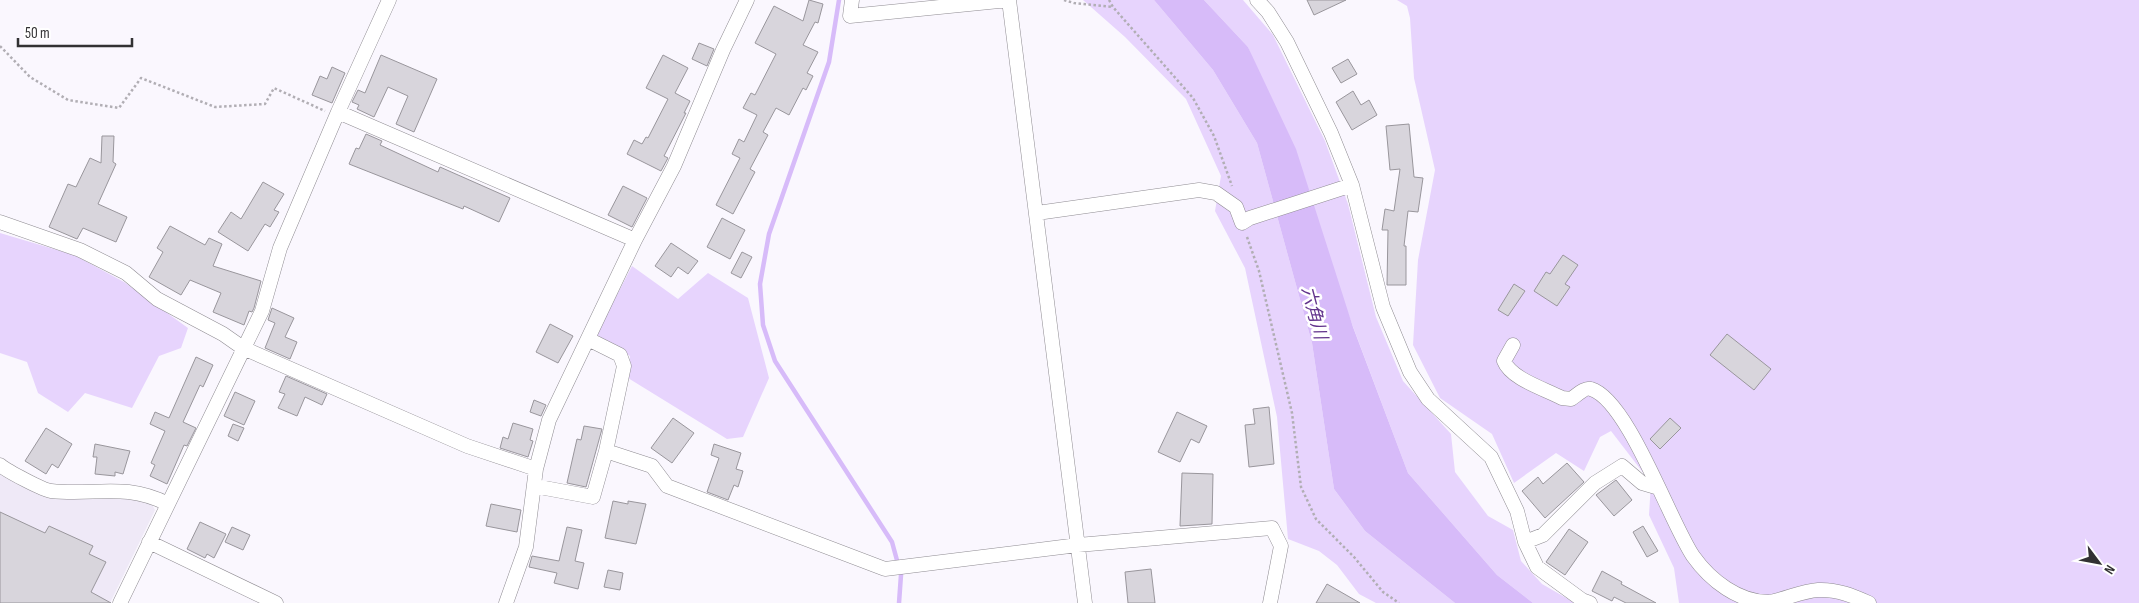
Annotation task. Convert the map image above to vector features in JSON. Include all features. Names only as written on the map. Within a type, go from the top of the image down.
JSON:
[{"type":"street","points":[[120,603],[262,311],[280,248],[338,112],[389,0]]},
{"type":"street","points":[[506,603],[526,547],[536,469],[549,420],[635,240],[674,166],[723,50],[747,0]]},
{"type":"street","points":[[852,0],[850,16],[1009,0],[1085,603]]},
{"type":"street","points":[[1257,0],[1268,12],[1286,42],[1331,132],[1383,306],[1410,372],[1428,399],[1491,457],[1517,511],[1525,542],[1537,567],[1582,600],[1590,603]]},
{"type":"street","points":[[338,112],[635,240]]},
{"type":"street","points":[[1037,213],[1199,190],[1216,193],[1236,207],[1246,221],[1348,186]]},
{"type":"street","points":[[0,222],[80,250],[126,273],[157,298],[223,334],[243,348],[467,446],[536,469]]},
{"type":"street","points":[[534,486],[593,498],[606,451],[624,366],[620,355],[588,339]]},
{"type":"street","points":[[1513,344],[1504,361],[1507,369],[1515,375],[1562,398],[1571,399],[1587,389],[1591,389],[1609,402],[1620,415],[1648,464],[1658,488],[1693,555],[1711,577],[1739,598],[1747,602],[1768,603],[1818,590],[1842,592],[1870,603]]},
{"type":"street","points":[[606,451],[652,466],[667,486],[885,569],[1078,545],[1272,528],[1281,546],[1270,603]]},
{"type":"street","points":[[0,465],[49,491],[124,491],[150,495],[168,504]]},
{"type":"street","points":[[1525,542],[1543,535],[1595,483],[1622,466],[1642,483],[1658,488]]},
{"type":"street","points":[[149,542],[276,603]]},
{"type":"path","points":[[1064,0],[1074,3],[1113,7]]},
{"type":"path","points":[[1108,0],[1193,98],[1214,136],[1233,190],[1236,207]]},
{"type":"path","points":[[0,46],[30,77],[68,100],[120,108],[141,78],[214,107],[265,104],[274,88],[328,112],[338,112]]},
{"type":"path","points":[[1246,221],[1292,413],[1302,487],[1316,519],[1354,557],[1383,592],[1399,603]]},
{"type":"shaded area","points":[[1083,0],[1154,0],[1213,70],[1257,143],[1312,343],[1334,489],[1365,531],[1455,603],[1376,603],[1359,594],[1337,565],[1319,551],[1288,539],[1277,417],[1245,268],[1215,211],[1221,176],[1186,99],[1125,37]]},
{"type":"shaded area","points":[[1204,0],[1243,0],[1273,35],[1325,141],[1348,204],[1376,317],[1403,381],[1451,434],[1455,472],[1488,516],[1513,530],[1521,561],[1542,584],[1575,603],[1533,603],[1497,575],[1408,473],[1248,47]]},
{"type":"shaded area","points":[[1397,0],[2139,0],[2139,603],[1679,603],[1674,568],[1649,515],[1651,483],[1611,431],[1600,437],[1584,471],[1556,453],[1514,483],[1492,434],[1440,398],[1413,345],[1418,260],[1435,170],[1414,78],[1410,18],[1407,6]]},
{"type":"shaded area","points":[[0,233],[74,255],[124,282],[188,328],[181,348],[159,356],[132,408],[85,393],[68,412],[38,393],[27,362],[0,353]]},
{"type":"shaded area","points":[[632,266],[678,299],[708,273],[748,298],[769,378],[743,437],[727,439],[628,378],[630,356],[595,337]]},
{"type":"shaded area","points":[[0,474],[49,498],[131,497],[151,502],[155,510],[110,603],[0,603]]},
{"type":"water","name":"六角川","points":[[1154,0],[1204,0],[1248,47],[1296,149],[1353,327],[1408,473],[1497,575],[1533,603],[1455,603],[1365,531],[1334,489],[1312,343],[1257,143],[1213,70]]},
{"type":"building","points":[[809,0],[823,4],[818,23],[815,22],[803,45],[818,52],[807,73],[813,76],[806,90],[803,88],[789,115],[776,108],[763,132],[768,135],[750,169],[755,172],[733,214],[716,205],[740,158],[732,154],[739,139],[744,142],[757,115],[743,108],[751,93],[755,95],[776,54],[755,43],[774,6],[803,21]]},
{"type":"building","points":[[1307,0],[1346,0],[1314,15]]},
{"type":"building","points":[[699,43],[714,49],[707,66],[692,59]]},
{"type":"building","points":[[381,55],[437,79],[414,132],[396,124],[408,96],[388,87],[374,117],[357,109],[359,105],[352,102],[358,90],[365,93]]},
{"type":"building","points":[[663,55],[688,68],[675,93],[690,101],[684,113],[686,113],[664,156],[668,158],[661,171],[627,154],[634,140],[642,144],[646,137],[648,138],[668,99],[646,88]]},
{"type":"building","points":[[1348,59],[1357,74],[1341,83],[1332,68]]},
{"type":"building","points":[[332,67],[345,73],[332,103],[312,95],[320,76],[327,79]]},
{"type":"building","points":[[1353,91],[1361,105],[1369,100],[1377,115],[1352,130],[1336,102]]},
{"type":"building","points":[[1409,124],[1414,177],[1423,178],[1418,212],[1408,211],[1404,246],[1406,246],[1406,285],[1387,285],[1388,230],[1382,230],[1385,209],[1394,211],[1400,169],[1390,170],[1386,126]]},
{"type":"building","points":[[366,134],[382,141],[380,145],[438,172],[440,167],[510,198],[499,222],[464,206],[463,209],[349,164],[356,148],[359,149]]},
{"type":"building","points":[[102,136],[114,136],[113,162],[116,164],[98,204],[127,217],[116,242],[83,228],[77,239],[49,227],[68,184],[76,187],[90,158],[101,163]]},
{"type":"building","points":[[263,182],[284,194],[274,210],[279,212],[270,227],[265,224],[248,251],[218,232],[231,212],[241,219]]},
{"type":"building","points":[[623,186],[647,198],[632,227],[608,215]]},
{"type":"building","points":[[722,218],[745,230],[730,259],[707,247]]},
{"type":"building","points":[[170,226],[205,245],[209,238],[222,244],[213,266],[261,281],[254,308],[252,312],[249,311],[244,325],[213,312],[221,293],[190,280],[181,295],[149,277],[163,252],[157,248]]},
{"type":"building","points":[[671,243],[698,261],[688,274],[678,267],[671,277],[655,266]]},
{"type":"building","points":[[742,252],[752,257],[741,278],[731,273]]},
{"type":"building","points":[[1563,255],[1578,265],[1565,284],[1570,287],[1557,306],[1534,291],[1546,272],[1550,274]]},
{"type":"building","points":[[1514,284],[1525,291],[1508,316],[1498,310]]},
{"type":"building","points":[[272,308],[294,318],[285,337],[297,342],[290,359],[265,348],[275,323],[268,320]]},
{"type":"building","points":[[550,324],[573,336],[558,363],[536,352]]},
{"type":"building","points":[[1727,334],[1771,369],[1754,390],[1710,355]]},
{"type":"building","points":[[196,357],[213,365],[203,387],[200,385],[183,422],[196,428],[187,446],[184,445],[167,484],[150,476],[155,465],[151,463],[165,431],[150,424],[155,412],[169,418]]},
{"type":"building","points":[[286,376],[327,394],[322,405],[305,397],[297,416],[278,408],[285,394],[279,392]]},
{"type":"building","points":[[235,392],[255,401],[244,425],[224,416]]},
{"type":"building","points":[[534,400],[546,405],[541,416],[530,412]]},
{"type":"building","points":[[1269,407],[1274,464],[1249,467],[1245,425],[1255,424],[1253,409]]},
{"type":"building","points":[[1177,412],[1207,426],[1199,443],[1191,439],[1180,462],[1158,452]]},
{"type":"building","points":[[673,418],[694,433],[672,463],[651,448]]},
{"type":"building","points":[[1670,418],[1681,428],[1660,449],[1650,439]]},
{"type":"building","points":[[513,423],[533,429],[530,440],[533,441],[528,457],[500,448],[503,437],[508,439]]},
{"type":"building","points":[[233,424],[244,428],[238,441],[228,436]]},
{"type":"building","points":[[584,426],[602,429],[586,487],[567,483],[577,439],[581,440]]},
{"type":"building","points":[[46,428],[72,444],[58,468],[52,464],[46,474],[25,461]]},
{"type":"building","points":[[95,444],[130,451],[123,474],[115,472],[115,476],[95,474],[97,457],[93,457]]},
{"type":"building","points":[[714,444],[741,453],[736,469],[743,471],[738,487],[734,485],[728,500],[707,492],[719,458],[711,455]]},
{"type":"building","points":[[1567,463],[1584,482],[1545,518],[1522,491],[1538,477],[1543,484]]},
{"type":"building","points":[[1182,473],[1213,474],[1212,524],[1180,526]]},
{"type":"building","points":[[1616,480],[1632,500],[1614,516],[1596,495]]},
{"type":"building","points":[[613,501],[628,504],[628,501],[646,504],[636,544],[605,538]]},
{"type":"building","points":[[491,504],[521,510],[517,532],[486,526]]},
{"type":"building","points":[[0,512],[45,533],[49,526],[93,546],[89,554],[106,562],[91,592],[111,603],[0,603]]},
{"type":"building","points":[[200,522],[226,534],[214,558],[207,554],[205,558],[187,549]]},
{"type":"building","points":[[1643,526],[1658,551],[1647,557],[1633,532]]},
{"type":"building","points":[[232,527],[250,535],[243,550],[225,542]]},
{"type":"building","points":[[567,527],[582,530],[575,561],[584,563],[578,589],[554,583],[557,573],[529,567],[532,556],[559,561]]},
{"type":"building","points":[[1569,529],[1588,542],[1565,575],[1546,562]]},
{"type":"building","points":[[1151,569],[1155,603],[1128,603],[1125,572]]},
{"type":"building","points":[[608,570],[623,573],[620,590],[604,587]]},
{"type":"building","points":[[1602,571],[1656,603],[1626,603],[1614,597],[1612,601],[1592,591]]},
{"type":"building","points":[[1327,584],[1360,603],[1316,603]]},
{"type":"waterway","points":[[839,0],[829,62],[769,234],[760,284],[763,325],[775,361],[892,542],[901,575],[899,603]]}]
